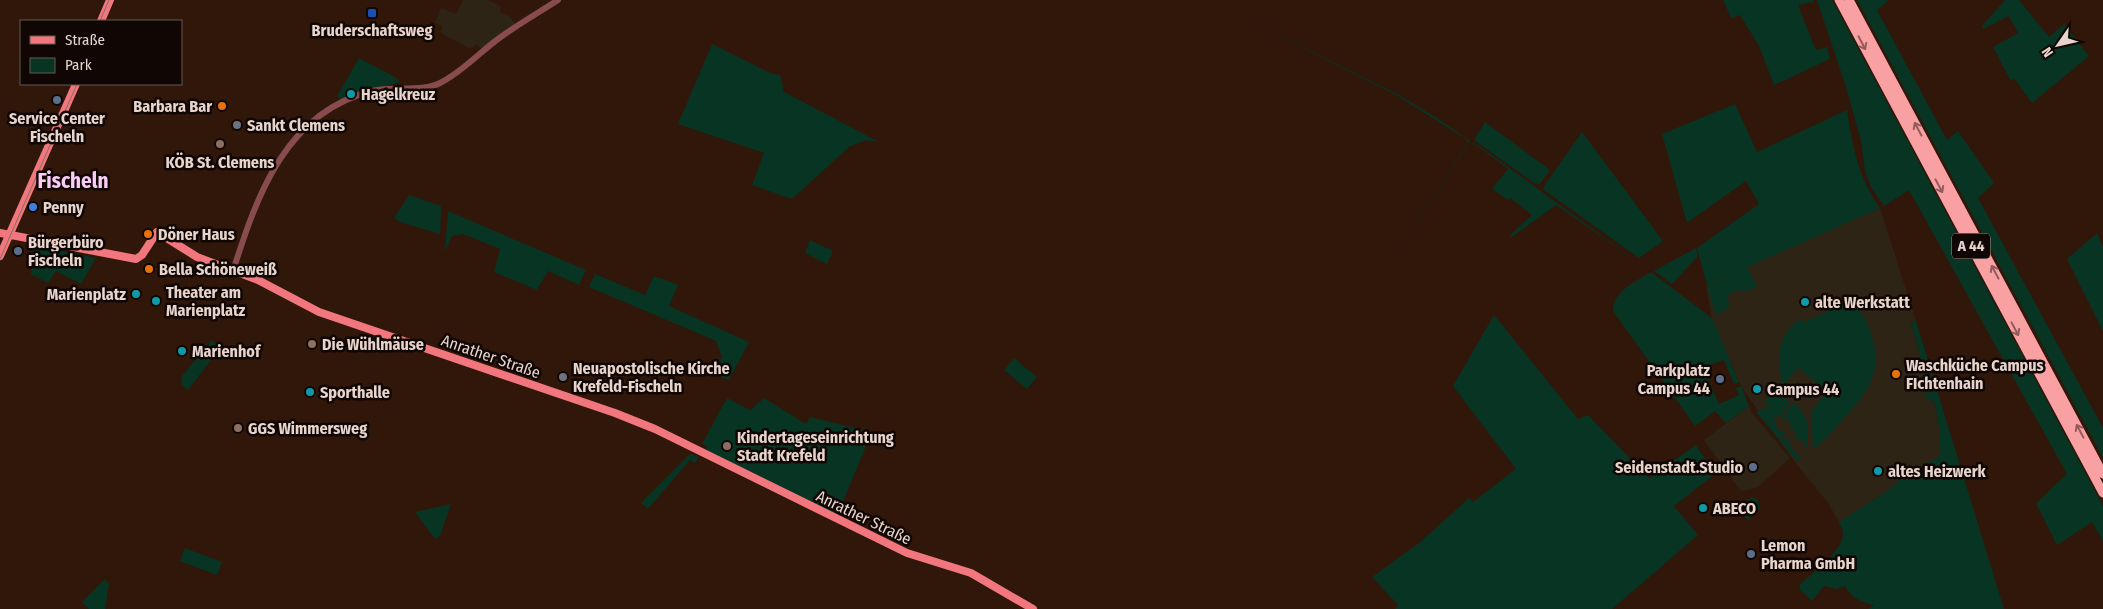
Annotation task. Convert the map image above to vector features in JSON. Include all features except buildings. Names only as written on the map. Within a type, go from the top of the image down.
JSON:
[{"type":"highway","name":"A 44","points":[[1839,0],[2103,493]]},
{"type":"highway","name":"A 44","points":[[1849,0],[2103,474]]},
{"type":"main road","points":[[101,20],[110,0]]},
{"type":"main road","points":[[0,256],[76,85]]},
{"type":"main road","name":"Anrather Straße","points":[[9,236],[139,258],[156,232],[197,257],[258,280],[319,312],[615,413],[655,429],[907,553],[972,573],[1034,609]]},
{"type":"main road","points":[[0,233],[9,236]]},
{"type":"street","points":[[233,271],[255,206],[274,168],[299,133],[336,104],[373,91],[428,87],[441,83],[498,39],[558,0]]},
{"type":"shaded area","points":[[463,0],[488,0],[501,6],[500,12],[510,17],[516,25],[481,49],[477,44],[470,49],[441,33],[442,26],[435,23],[441,8],[456,14]]},
{"type":"shaded area","points":[[1880,208],[1916,321],[1911,322],[1921,360],[1925,397],[1935,403],[1939,429],[1939,457],[1899,480],[1890,489],[1839,522],[1828,503],[1794,461],[1742,388],[1712,320],[1706,285]]},
{"type":"shaded area","points":[[1749,406],[1752,413],[1790,458],[1758,487],[1743,491],[1739,489],[1704,440]]},
{"type":"green space","points":[[1723,0],[1813,0],[1814,3],[1799,5],[1800,11],[1816,50],[1827,47],[1830,59],[1774,85],[1759,46],[1740,15],[1731,18]]},
{"type":"green space","points":[[1817,0],[1832,0],[2103,506],[2103,541],[2092,522],[2057,545],[2036,503],[2067,474],[1909,190],[1884,206],[1871,187],[1865,171],[1861,141],[1846,87]]},
{"type":"green space","points":[[1857,0],[1889,0],[1877,10],[1947,140],[1958,131],[1994,183],[1978,198],[2103,428],[2103,458]]},
{"type":"green space","points":[[2005,0],[2019,0],[2049,37],[2064,24],[2089,56],[2032,103],[2014,78],[2011,81],[1993,47],[2018,33],[2009,16],[1983,29],[1982,26]]},
{"type":"green space","points":[[1235,14],[1397,94],[1470,141],[1379,282],[1468,143],[1466,139],[1396,95]]},
{"type":"green space","points":[[712,44],[770,73],[780,75],[784,92],[879,142],[866,140],[849,147],[793,198],[788,198],[752,185],[764,153],[678,124]]},
{"type":"green space","points":[[359,58],[395,77],[400,82],[339,99],[337,96]]},
{"type":"green space","points":[[1735,104],[1757,152],[1847,110],[1851,136],[1862,173],[1880,208],[1707,285],[1697,248],[1759,204],[1746,181],[1687,223],[1662,134]]},
{"type":"green space","points":[[1485,122],[1550,170],[1540,184],[1534,183],[1474,140]]},
{"type":"green space","points":[[1582,132],[1663,241],[1639,258],[1544,190],[1544,186]]},
{"type":"green space","points":[[1474,143],[1635,260],[1556,205],[1512,237],[1510,235],[1532,215],[1510,198],[1508,200],[1492,189],[1508,169],[1475,144],[1472,145]]},
{"type":"green space","points":[[409,195],[441,206],[440,234],[400,222],[394,218]]},
{"type":"green space","points":[[448,211],[586,270],[579,285],[548,271],[537,290],[494,272],[500,249],[463,234],[452,236],[445,252]]},
{"type":"green space","points":[[2097,233],[2103,247],[2103,331],[2067,259]]},
{"type":"green space","points":[[810,240],[833,251],[827,264],[805,253]]},
{"type":"green space","points":[[35,246],[96,258],[81,284],[56,271],[48,283],[31,274]]},
{"type":"green space","points":[[1696,248],[1698,256],[1672,284],[1654,271]]},
{"type":"green space","points":[[1747,267],[1757,287],[1741,292],[1739,289],[1728,295],[1729,308],[1716,315],[1707,286]]},
{"type":"green space","points":[[1651,272],[1712,318],[1739,382],[1734,384],[1724,360],[1707,366],[1709,373],[1707,376],[1719,404],[1739,395],[1736,388],[1741,386],[1749,406],[1726,423],[1715,411],[1695,426],[1613,311],[1614,304],[1621,292]]},
{"type":"green space","points":[[595,274],[645,295],[654,276],[678,285],[669,306],[749,342],[729,380],[714,374],[722,357],[716,341],[589,287]]},
{"type":"green space","points":[[1837,303],[1856,308],[1865,318],[1872,337],[1876,361],[1874,372],[1865,392],[1824,440],[1816,448],[1813,448],[1811,412],[1827,391],[1798,368],[1783,386],[1779,367],[1780,348],[1787,332],[1793,325],[1801,319],[1803,323],[1827,312],[1825,307]]},
{"type":"green space","points":[[1494,315],[1578,419],[1588,415],[1649,478],[1696,445],[1715,474],[1674,506],[1698,535],[1612,609],[1395,609],[1398,605],[1372,577],[1419,543],[1469,498],[1473,502],[1516,469],[1453,386]]},
{"type":"green space","points":[[1916,321],[2004,609],[1868,609],[1874,605],[1857,599],[1850,594],[1845,586],[1836,589],[1824,586],[1812,601],[1800,590],[1800,584],[1826,562],[1838,547],[1843,533],[1839,522],[1890,489],[1899,480],[1939,457],[1939,429],[1935,403],[1925,397],[1921,360],[1911,322]]},
{"type":"green space","points":[[212,340],[220,348],[188,390],[181,384],[182,376]]},
{"type":"green space","points":[[1014,358],[1037,377],[1027,389],[1004,370]]},
{"type":"green space","points":[[1777,392],[1790,403],[1781,415],[1773,418],[1779,432],[1783,430],[1785,433],[1782,436],[1785,440],[1788,438],[1791,441],[1788,443],[1799,456],[1803,455],[1797,461],[1756,412],[1770,406],[1764,401]]},
{"type":"green space","points":[[727,398],[750,410],[764,398],[806,424],[810,417],[872,432],[837,516],[705,451],[707,446],[702,444]]},
{"type":"green space","points":[[1793,403],[1806,418],[1808,435],[1806,449],[1803,447],[1806,444],[1799,438],[1797,440],[1794,437],[1796,434],[1793,430],[1788,431],[1792,429],[1787,418],[1783,420],[1782,417]]},
{"type":"green space","points":[[690,454],[699,457],[695,463],[690,460],[648,509],[641,503]]},
{"type":"green space","points":[[1752,497],[1758,500],[1760,508],[1748,520],[1737,507]]},
{"type":"green space","points":[[451,504],[440,536],[435,539],[415,512]]},
{"type":"green space","points":[[185,548],[222,562],[217,575],[180,561]]},
{"type":"green space","points":[[105,579],[109,584],[105,609],[89,609],[82,602]]},
{"type":"tram line","points":[[100,20],[109,0]]},
{"type":"tram line","points":[[0,259],[77,85]]},
{"type":"place","name":"Bruderschaftsweg","points":[[372,13]]},
{"type":"place","name":"Hagelkreuz","points":[[351,94]]},
{"type":"place","name":"Service Center Fischeln","points":[[57,100]]},
{"type":"place","name":"Barbara Bar","points":[[222,106]]},
{"type":"place","name":"Sankt Clemens","points":[[237,125]]},
{"type":"place","name":"KÖB St. Clemens","points":[[220,144]]},
{"type":"place","name":"Penny","points":[[33,207]]},
{"type":"place","name":"Döner Haus","points":[[148,234]]},
{"type":"place","name":"Bürgerbüro Fischeln","points":[[18,251]]},
{"type":"place","name":"Bella Schöneweiß","points":[[149,269]]},
{"type":"place","name":"Marienplatz","points":[[136,294]]},
{"type":"place","name":"Theater am Marienplatz","points":[[156,301]]},
{"type":"place","name":"alte Werkstatt","points":[[1805,302]]},
{"type":"place","name":"Die Wühlmäuse","points":[[312,344]]},
{"type":"place","name":"Marienhof","points":[[182,351]]},
{"type":"place","name":"Waschküche Campus FIchtenhain","points":[[1896,374]]},
{"type":"place","name":"Neuapostolische Kirche Krefeld-Fischeln","points":[[563,377]]},
{"type":"place","name":"Parkplatz Campus 44","points":[[1720,379]]},
{"type":"place","name":"Campus 44","points":[[1757,389]]},
{"type":"place","name":"Sporthalle","points":[[310,392]]},
{"type":"place","name":"GGS Wimmersweg","points":[[238,428]]},
{"type":"place","name":"Kindertageseinrichtung Stadt Krefeld","points":[[727,446]]},
{"type":"place","name":"Seidenstadt.Studio","points":[[1753,467]]},
{"type":"place","name":"altes Heizwerk","points":[[1878,471]]},
{"type":"place","name":"ABECO","points":[[1703,508]]},
{"type":"place","name":"Lemon Pharma GmbH","points":[[1751,554]]},
{"type":"district","name":"Fischeln","points":[[73,181]]}]
